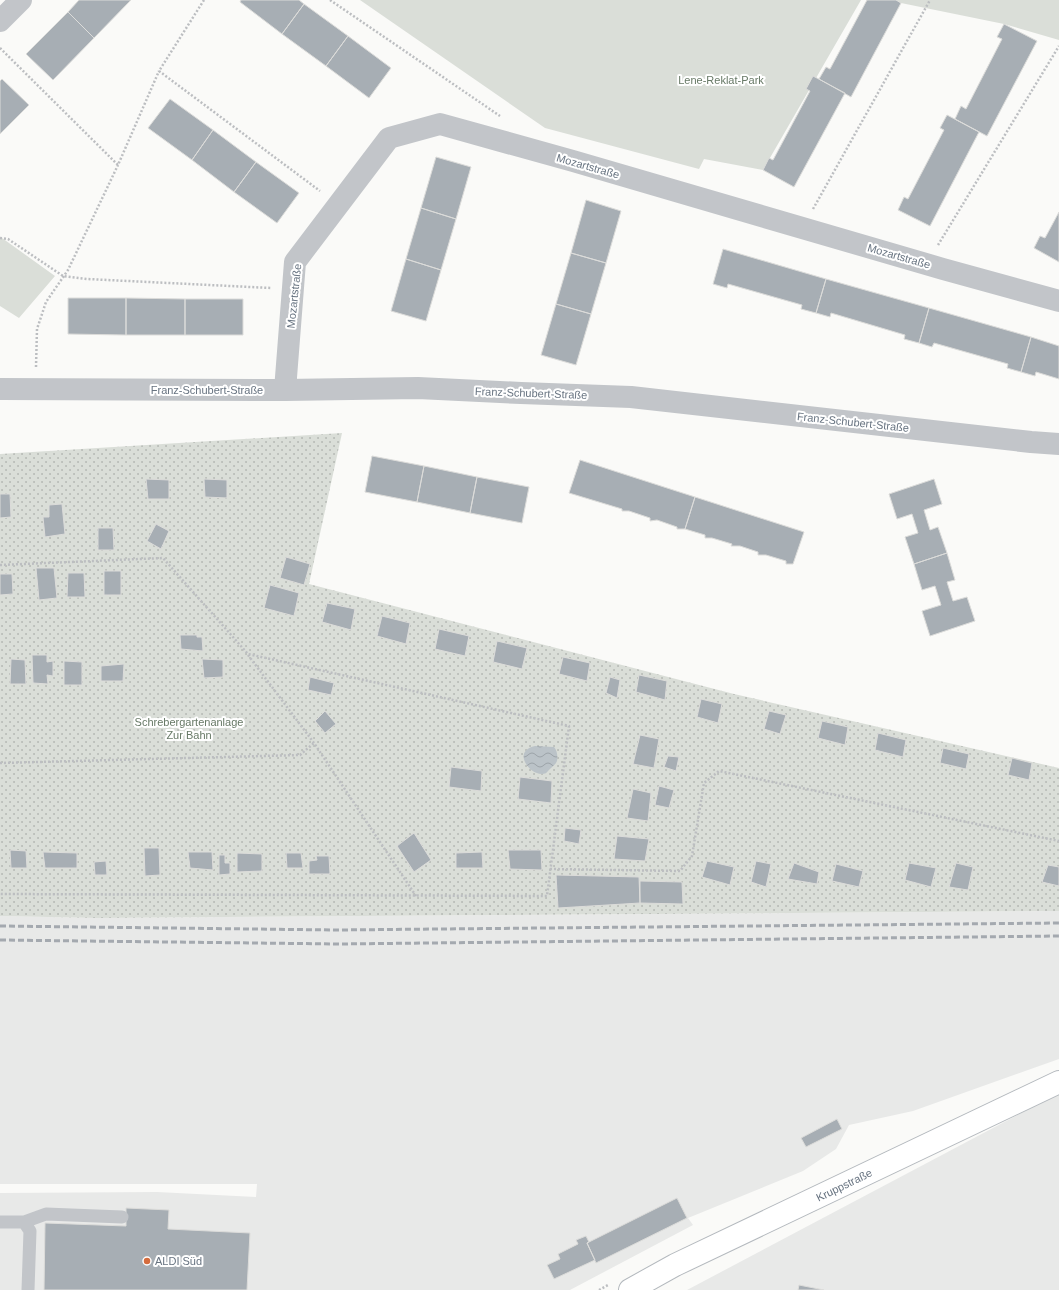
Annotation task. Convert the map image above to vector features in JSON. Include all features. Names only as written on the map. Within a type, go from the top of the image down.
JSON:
[{"type":"street","points":[[0,22],[21,0]]},
{"type":"street","name":"Mozartstraße","points":[[285,390],[295,262],[389,138],[440,124],[1059,301]]},
{"type":"street","name":"Franz-Schubert-Straße","points":[[0,389],[285,390],[418,388],[631,397],[1059,444]]},
{"type":"street","name":"Kruppstraße","points":[[630,1290],[675,1265],[1059,1082]]},
{"type":"lane","points":[[0,1222],[24,1222],[46,1214],[122,1217]]},
{"type":"lane","points":[[24,1222],[30,1231],[28,1290]]},
{"type":"path","points":[[39,389],[36,368],[37,329],[46,302],[68,270],[118,165],[159,71],[204,0]]},
{"type":"path","points":[[330,0],[504,118]]},
{"type":"path","points":[[802,228],[930,0]]},
{"type":"path","points":[[926,264],[1059,46]]},
{"type":"path","points":[[0,48],[118,165]]},
{"type":"path","points":[[159,71],[338,205]]},
{"type":"path","points":[[0,238],[8,239],[63,276],[87,280],[293,289]]},
{"type":"path","points":[[0,565],[163,558],[248,654],[314,743],[416,896]]},
{"type":"path","points":[[0,894],[547,896],[569,726],[248,654]]},
{"type":"path","points":[[0,763],[300,755],[314,743]]},
{"type":"path","points":[[550,869],[680,871],[692,856],[704,783],[719,771],[1059,841]]},
{"type":"shaded area","points":[[1059,911],[1059,1059],[913,1111],[849,1125],[836,1149],[803,1171],[688,1218],[693,1225],[570,1290],[0,1290],[0,1193],[157,1192],[256,1197],[257,1184],[0,1184],[0,916],[97,918]]},
{"type":"shaded area","points":[[1059,1093],[1059,1290],[687,1290]]},
{"type":"green space","name":"Lene-Reklat-Park","points":[[360,0],[861,0],[763,170],[704,159],[699,169],[545,128]]},
{"type":"green space","points":[[896,0],[1059,0],[1059,40],[1004,24],[901,3]]},
{"type":"green space","points":[[2,238],[55,276],[19,318],[0,306],[0,239]]},
{"type":"green space","name":"Schrebergartenanlage Zur Bahn","points":[[342,433],[309,584],[734,694],[1059,768],[1059,911],[97,918],[0,916],[0,454]]},
{"type":"water","points":[[535,746],[554,747],[556,750],[557,761],[546,773],[536,773],[526,764],[524,754],[528,749]]},
{"type":"building","points":[[79,0],[131,0],[94,38],[68,12]]},
{"type":"building","points":[[241,0],[299,0],[304,4],[282,34],[240,2]]},
{"type":"building","points":[[867,0],[896,0],[901,3],[851,97],[819,79],[826,67],[830,69]]},
{"type":"building","points":[[304,4],[348,36],[326,66],[282,34]]},
{"type":"building","points":[[68,12],[94,38],[53,80],[26,54]]},
{"type":"building","points":[[1004,24],[1037,41],[987,136],[955,119],[961,106],[966,109],[1002,39],[997,37]]},
{"type":"building","points":[[348,36],[391,68],[369,98],[326,66]]},
{"type":"building","points":[[813,76],[845,93],[794,187],[763,170],[769,158],[773,160],[810,91],[806,89]]},
{"type":"building","points":[[2,79],[29,105],[0,134],[0,81]]},
{"type":"building","points":[[170,99],[213,130],[192,160],[148,128]]},
{"type":"building","points":[[947,115],[979,132],[930,226],[898,210],[904,197],[908,199],[944,130],[940,128]]},
{"type":"building","points":[[213,130],[256,162],[234,192],[192,160]]},
{"type":"building","points":[[436,157],[471,167],[456,219],[421,208]]},
{"type":"building","points":[[256,162],[299,193],[277,223],[234,192]]},
{"type":"building","points":[[586,200],[621,211],[606,263],[571,253]]},
{"type":"building","points":[[421,208],[456,219],[441,270],[406,259]]},
{"type":"building","points":[[1059,212],[1059,262],[1034,248],[1040,236],[1045,238]]},
{"type":"building","points":[[723,249],[826,279],[816,313],[801,309],[802,305],[728,284],[727,288],[713,284]]},
{"type":"building","points":[[571,253],[606,263],[591,314],[556,304]]},
{"type":"building","points":[[406,259],[441,270],[426,321],[391,311]]},
{"type":"building","points":[[826,279],[929,308],[919,343],[904,339],[905,335],[831,313],[830,317],[816,313]]},
{"type":"building","points":[[68,298],[126,298],[126,335],[68,334]]},
{"type":"building","points":[[126,298],[185,299],[185,335],[126,335]]},
{"type":"building","points":[[185,299],[243,299],[243,335],[185,335]]},
{"type":"building","points":[[556,304],[591,314],[576,365],[541,355]]},
{"type":"building","points":[[929,308],[1031,337],[1021,372],[1007,368],[1008,364],[934,343],[932,347],[919,343]]},
{"type":"building","points":[[1031,337],[1059,346],[1059,379],[1036,372],[1035,376],[1021,372]]},
{"type":"building","points":[[372,456],[424,466],[417,502],[365,492]]},
{"type":"building","points":[[580,460],[695,497],[685,529],[677,529],[677,527],[657,520],[650,521],[650,518],[629,511],[622,511],[622,509],[569,493]]},
{"type":"building","points":[[424,466],[477,477],[470,513],[417,502]]},
{"type":"building","points":[[477,477],[529,487],[522,523],[470,513]]},
{"type":"building","points":[[146,479],[169,480],[169,499],[148,499]]},
{"type":"building","points":[[204,479],[227,480],[227,498],[205,497]]},
{"type":"building","points":[[934,479],[942,504],[924,510],[930,530],[938,527],[947,553],[914,564],[905,537],[918,533],[912,514],[897,519],[889,494]]},
{"type":"building","points":[[0,494],[10,494],[11,517],[0,518]]},
{"type":"building","points":[[695,497],[804,532],[793,564],[786,564],[786,561],[766,555],[758,555],[758,552],[740,546],[731,546],[732,544],[712,538],[705,538],[705,535],[685,529]]},
{"type":"building","points":[[62,504],[65,534],[45,537],[43,517],[49,517],[49,505]]},
{"type":"building","points":[[156,524],[169,531],[161,549],[147,541]]},
{"type":"building","points":[[98,528],[113,528],[114,550],[98,550]]},
{"type":"building","points":[[947,553],[955,580],[947,582],[953,601],[967,597],[975,621],[930,636],[922,611],[941,605],[935,586],[922,590],[914,564]]},
{"type":"building","points":[[286,557],[310,564],[304,585],[280,578]]},
{"type":"building","points":[[36,568],[54,568],[57,598],[39,600]]},
{"type":"building","points":[[104,571],[121,571],[121,595],[104,595]]},
{"type":"building","points":[[68,573],[84,573],[85,597],[67,597]]},
{"type":"building","points":[[0,574],[12,574],[13,594],[0,595]]},
{"type":"building","points":[[270,585],[299,593],[294,616],[264,608]]},
{"type":"building","points":[[327,603],[355,609],[351,630],[322,622]]},
{"type":"building","points":[[382,616],[410,623],[406,644],[377,636]]},
{"type":"building","points":[[439,629],[469,636],[465,656],[435,649]]},
{"type":"building","points":[[180,635],[197,635],[197,637],[202,637],[203,651],[181,649]]},
{"type":"building","points":[[497,641],[527,648],[522,669],[493,662]]},
{"type":"building","points":[[32,655],[47,655],[47,662],[53,661],[53,676],[47,675],[48,684],[33,683]]},
{"type":"building","points":[[563,657],[590,663],[587,681],[559,674]]},
{"type":"building","points":[[11,659],[25,660],[26,684],[10,684]]},
{"type":"building","points":[[202,659],[223,660],[223,677],[204,678]]},
{"type":"building","points":[[64,661],[82,662],[82,685],[64,685]]},
{"type":"building","points":[[124,664],[123,681],[101,681],[101,666]]},
{"type":"building","points":[[639,675],[667,681],[665,700],[636,692]]},
{"type":"building","points":[[310,677],[334,683],[331,695],[308,690]]},
{"type":"building","points":[[610,677],[620,680],[617,698],[606,693]]},
{"type":"building","points":[[701,699],[722,704],[718,723],[697,717]]},
{"type":"building","points":[[325,711],[336,724],[325,733],[315,721]]},
{"type":"building","points":[[769,711],[786,715],[780,734],[764,729]]},
{"type":"building","points":[[822,721],[848,727],[845,745],[818,738]]},
{"type":"building","points":[[878,733],[906,740],[903,757],[875,750]]},
{"type":"building","points":[[640,735],[659,739],[654,768],[633,764]]},
{"type":"building","points":[[943,748],[969,754],[966,769],[940,763]]},
{"type":"building","points":[[668,756],[679,757],[676,771],[664,767]]},
{"type":"building","points":[[1012,758],[1032,763],[1029,780],[1008,775]]},
{"type":"building","points":[[451,767],[482,771],[481,791],[449,787]]},
{"type":"building","points":[[520,777],[552,781],[551,803],[518,799]]},
{"type":"building","points":[[659,786],[674,790],[669,808],[655,805]]},
{"type":"building","points":[[633,789],[651,793],[648,821],[627,818]]},
{"type":"building","points":[[565,828],[581,830],[579,844],[564,841]]},
{"type":"building","points":[[414,833],[431,860],[414,872],[397,846]]},
{"type":"building","points":[[617,836],[649,839],[645,861],[614,859]]},
{"type":"building","points":[[144,848],[159,848],[160,875],[145,876]]},
{"type":"building","points":[[10,850],[26,851],[27,868],[11,868]]},
{"type":"building","points":[[508,850],[541,850],[542,870],[510,869]]},
{"type":"building","points":[[43,852],[77,853],[77,868],[45,868]]},
{"type":"building","points":[[188,852],[212,852],[213,870],[190,868]]},
{"type":"building","points":[[482,852],[483,868],[456,868],[456,853]]},
{"type":"building","points":[[237,853],[262,854],[262,871],[237,872]]},
{"type":"building","points":[[286,853],[301,853],[303,868],[287,868]]},
{"type":"building","points":[[219,855],[225,855],[225,863],[230,863],[230,874],[219,875]]},
{"type":"building","points":[[316,856],[329,856],[330,874],[309,874],[309,861],[317,860]]},
{"type":"building","points":[[106,861],[107,875],[95,875],[94,862]]},
{"type":"building","points":[[707,861],[734,867],[730,885],[702,877]]},
{"type":"building","points":[[756,861],[771,864],[766,887],[751,882]]},
{"type":"building","points":[[794,863],[819,872],[817,884],[788,879]]},
{"type":"building","points":[[909,863],[936,868],[931,887],[905,880]]},
{"type":"building","points":[[956,863],[973,867],[968,890],[949,887]]},
{"type":"building","points":[[836,864],[863,871],[859,887],[832,881]]},
{"type":"building","points":[[1048,865],[1059,867],[1059,886],[1042,882]]},
{"type":"building","points":[[556,875],[639,877],[640,903],[558,908]]},
{"type":"building","points":[[640,881],[682,882],[683,904],[640,903]]},
{"type":"building","points":[[837,1119],[842,1129],[806,1147],[801,1138]]},
{"type":"building","points":[[677,1198],[687,1218],[596,1263],[587,1243]]},
{"type":"building","name":"ALDI Süd","points":[[126,1208],[169,1210],[168,1229],[250,1233],[247,1290],[44,1290],[45,1223],[126,1226]]},
{"type":"building","points":[[586,1236],[589,1242],[587,1243],[595,1260],[554,1279],[547,1265],[560,1259],[558,1254],[578,1244],[576,1240]]},
{"type":"building","points":[[799,1285],[824,1290],[798,1290]]},
{"type":"railway","points":[[0,926],[337,930],[1059,923]]},
{"type":"railway","points":[[0,940],[339,944],[1059,936]]},
{"type":"place","name":"ALDI Süd","points":[[147,1261]]}]
